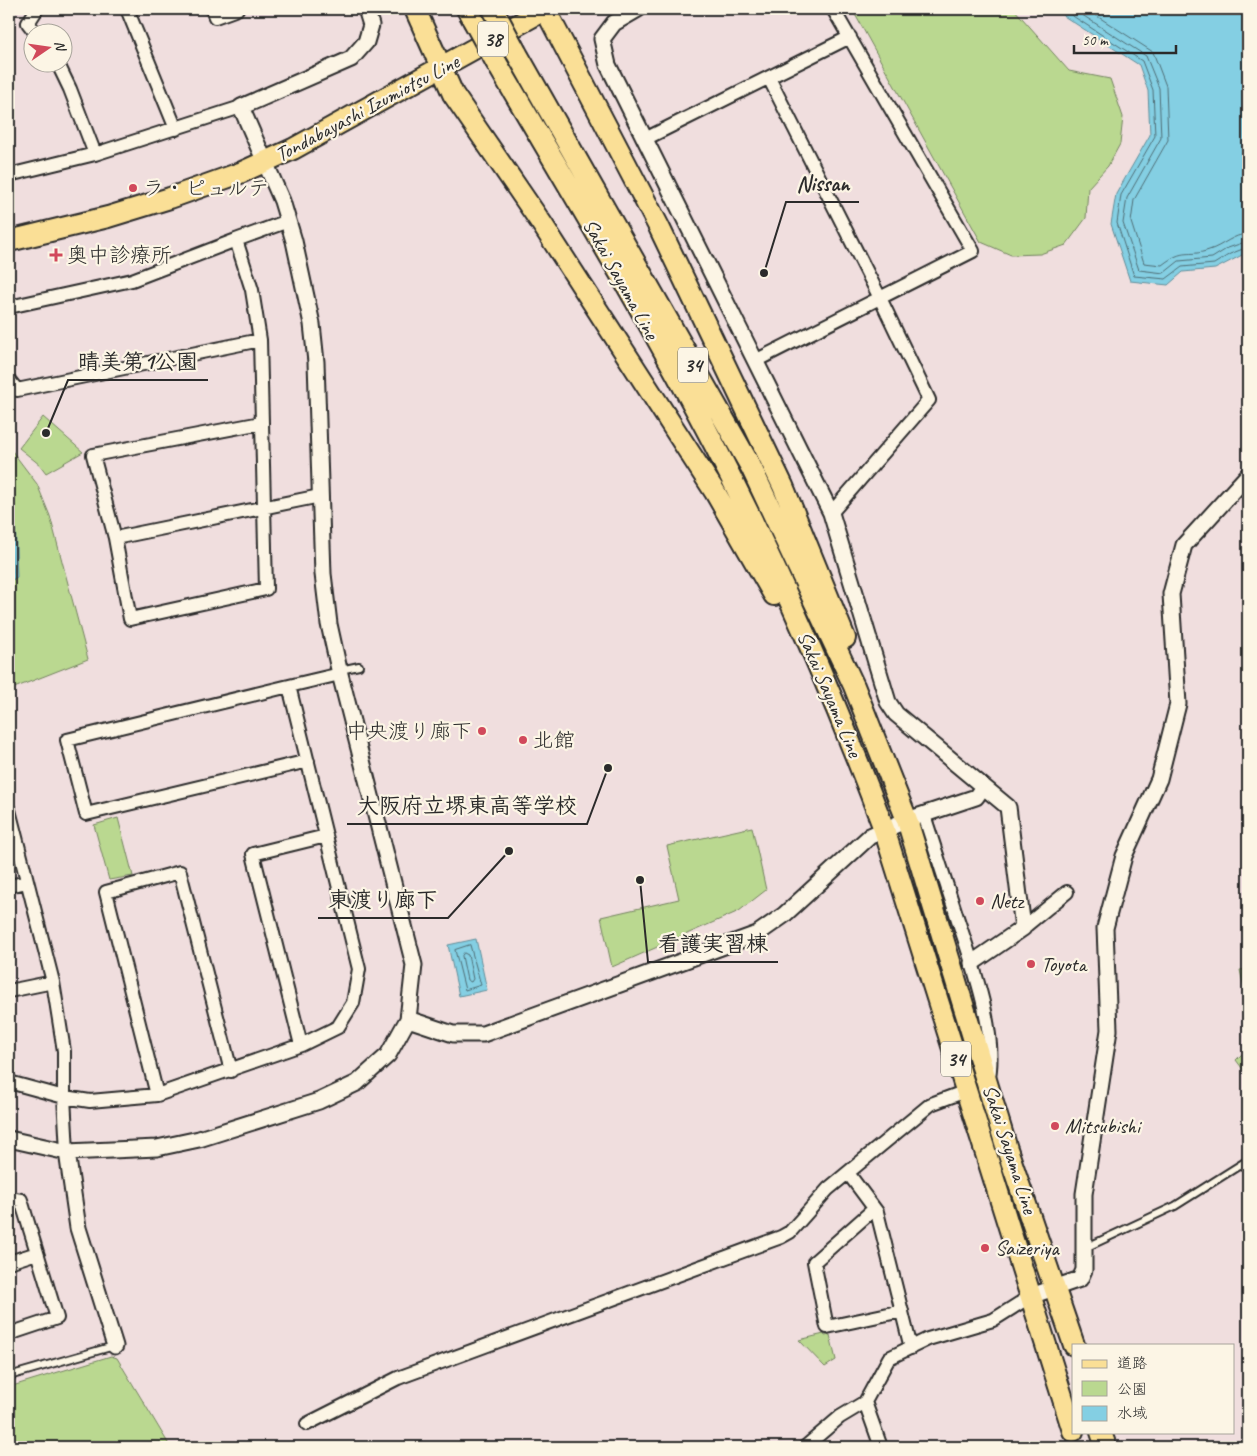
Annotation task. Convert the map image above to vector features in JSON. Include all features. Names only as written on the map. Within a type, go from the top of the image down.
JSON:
[{"type":"main road","points":[[415,9],[452,94],[542,224],[715,492],[828,690]]},
{"type":"main road","name":"Sakai Sayama Line","points":[[493,9],[751,468],[915,818],[1007,1149],[1074,1344]]},
{"type":"main road","points":[[546,9],[659,227],[783,486],[844,632],[854,686]]},
{"type":"main road","name":"Tondabayashi Izumiotsu Line","points":[[9,241],[108,217],[170,198],[266,162],[440,69],[546,9]]},
{"type":"main road","name":"Sakai Sayama Line","points":[[470,14],[714,444],[788,597],[848,732],[884,829],[1072,1425]]},
{"type":"main road","name":"Sakai Sayama Line","points":[[1075,1434],[1078,1447]]},
{"type":"main road","points":[[1102,1434],[1106,1447]]},
{"type":"street","points":[[29,22],[37,9]]},
{"type":"street","points":[[127,9],[176,129]]},
{"type":"street","points":[[212,9],[215,17],[237,9]]},
{"type":"street","points":[[9,175],[94,154],[241,107],[351,59],[366,42],[371,24],[366,9]]},
{"type":"street","points":[[638,9],[614,22],[602,39],[608,65],[831,513],[888,702],[896,714],[1008,807],[1023,928]]},
{"type":"street","points":[[755,361],[973,251],[833,9]]},
{"type":"street","points":[[645,139],[850,37]]},
{"type":"street","points":[[62,72],[94,154]]},
{"type":"street","points":[[769,78],[880,298],[929,400],[831,513]]},
{"type":"street","points":[[9,1139],[67,1152],[157,1148],[199,1140],[319,1101],[357,1083],[388,1055],[408,1019],[414,964],[340,672],[324,590],[316,362],[304,278],[288,222],[266,162],[241,107]]},
{"type":"street","points":[[9,307],[132,280],[288,222]]},
{"type":"street","points":[[236,240],[252,290],[260,340],[266,590],[130,619],[115,538],[93,455],[261,424]]},
{"type":"street","points":[[9,380],[17,390],[260,340]]},
{"type":"street","points":[[806,1447],[840,1417],[865,1402],[889,1358],[928,1339],[993,1320],[1031,1296],[1080,1279],[1084,1270],[1084,1194],[1109,1030],[1105,928],[1124,856],[1160,779],[1178,704],[1172,594],[1184,545],[1248,475]]},
{"type":"street","points":[[115,538],[320,496]]},
{"type":"street","points":[[308,761],[86,814],[67,740],[340,672]]},
{"type":"street","points":[[9,1082],[64,1097],[90,1101],[157,1095],[231,1071],[301,1045],[338,1027],[353,1003],[359,970],[290,686]]},
{"type":"street","points":[[408,1019],[453,1034],[483,1034],[757,934],[784,915],[870,836],[884,829],[976,797],[983,787]]},
{"type":"street","points":[[9,810],[53,982],[64,1051],[67,1152],[78,1228],[115,1346]]},
{"type":"street","points":[[915,818],[972,963],[984,1010],[992,1065],[988,1083]]},
{"type":"street","points":[[301,1045],[252,854],[326,836]]},
{"type":"street","points":[[157,1095],[106,892],[180,872],[231,1071]]},
{"type":"street","points":[[9,886],[27,882]]},
{"type":"street","points":[[972,963],[1023,928],[1067,892]]},
{"type":"street","points":[[9,991],[53,982]]},
{"type":"street","points":[[307,1424],[398,1378],[781,1237],[790,1232],[828,1189],[931,1104],[966,1091]]},
{"type":"street","points":[[848,1173],[874,1208],[911,1348]]},
{"type":"street","points":[[9,1198],[21,1200],[57,1318],[9,1334]]},
{"type":"street","points":[[874,1208],[814,1262],[827,1327],[902,1311]]},
{"type":"street","points":[[9,1262],[37,1253]]},
{"type":"street","points":[[865,1402],[881,1447]]},
{"type":"lane","points":[[340,672],[359,666]]},
{"type":"lane","points":[[1085,1248],[1175,1206],[1248,1160]]},
{"type":"lane","points":[[9,1376],[115,1346]]},
{"type":"green space","points":[[852,9],[1014,9],[1069,71],[1110,79],[1123,117],[1120,144],[1108,166],[1088,188],[1086,218],[1066,245],[1040,254],[1011,255],[981,242]]},
{"type":"green space","points":[[43,417],[83,452],[46,473],[40,465],[19,448]]},
{"type":"green space","points":[[9,447],[37,484],[50,516],[88,659],[9,690]]},
{"type":"green space","points":[[118,818],[133,876],[109,880],[94,825]]},
{"type":"green space","points":[[752,827],[766,890],[739,911],[612,967],[601,917],[679,899],[667,846]]},
{"type":"green space","points":[[1248,969],[1248,1006],[1240,970]]},
{"type":"green space","points":[[1248,1028],[1248,1076],[1236,1060],[1247,1049],[1245,1036]]},
{"type":"green space","points":[[824,1334],[825,1336],[830,1335],[836,1360],[825,1367],[799,1340]]},
{"type":"green space","points":[[111,1356],[117,1358],[168,1443],[167,1447],[9,1447],[9,1387]]},
{"type":"water","points":[[1053,9],[1248,9],[1248,252],[1215,269],[1183,272],[1168,285],[1130,281],[1111,224],[1116,194],[1150,135],[1148,91],[1139,65]]},
{"type":"water","points":[[9,508],[15,518],[17,577],[9,582]]},
{"type":"water","points":[[476,939],[487,990],[459,996],[448,945]]},
{"type":"place","name":"ラ・ピュルテ","points":[[133,188]]},
{"type":"place","name":"奥中診療所","points":[[56,255]]},
{"type":"place","name":"Nissan","points":[[764,273]]},
{"type":"place","name":"晴美第1公園","points":[[46,433]]},
{"type":"place","name":"中央渡り廊下","points":[[482,731]]},
{"type":"place","name":"北館","points":[[523,740]]},
{"type":"place","name":"大阪府立堺東高等学校","points":[[608,768]]},
{"type":"place","name":"東渡り廊下","points":[[509,851]]},
{"type":"place","name":"看護実習棟","points":[[640,880]]},
{"type":"place","name":"Netz","points":[[980,901]]},
{"type":"place","name":"Toyota","points":[[1031,964]]},
{"type":"place","name":"Mitsubishi","points":[[1055,1126]]},
{"type":"place","name":"Saizeriya","points":[[985,1248]]}]
